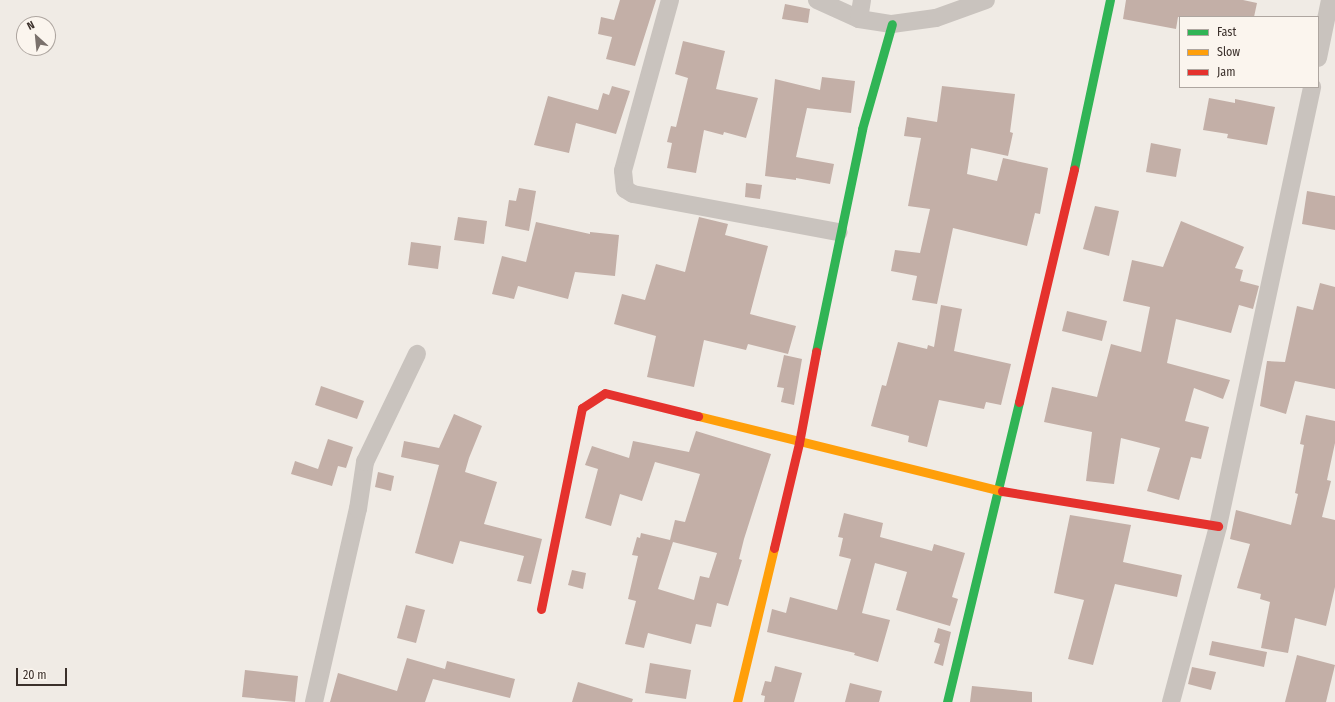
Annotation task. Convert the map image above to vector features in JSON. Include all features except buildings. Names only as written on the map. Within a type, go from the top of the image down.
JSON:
[{"type":"street","points":[[670,0],[623,171],[625,189],[633,194],[838,232]]},
{"type":"street","points":[[816,0],[860,19],[892,24],[936,18],[986,0]]},
{"type":"street","points":[[860,19],[862,0]]},
{"type":"street","points":[[947,702],[999,491],[1065,211],[1110,0]]},
{"type":"street","points":[[1319,53],[1330,0]]},
{"type":"street","points":[[737,702],[799,443],[838,232],[862,129],[892,24]]},
{"type":"street","points":[[1171,702],[1218,526],[1312,88]]},
{"type":"street","points":[[314,702],[358,509],[365,462],[383,420],[416,354]]},
{"type":"street","points":[[541,609],[582,408],[594,398],[605,393],[799,443],[999,491],[1218,526]]},
{"type":"traffic: fast","points":[[1074,169],[1110,0]]},
{"type":"traffic: fast","points":[[816,352],[862,129],[892,24]]},
{"type":"traffic: fast","points":[[947,702],[1019,402]]},
{"type":"traffic: slow","points":[[698,416],[1002,491]]},
{"type":"traffic: slow","points":[[737,702],[774,548]]},
{"type":"traffic: jam","points":[[1019,402],[1074,169]]},
{"type":"traffic: jam","points":[[774,548],[799,443],[816,352]]},
{"type":"traffic: jam","points":[[541,609],[582,408],[605,393],[698,416]]},
{"type":"traffic: jam","points":[[1002,491],[1218,526]]}]
